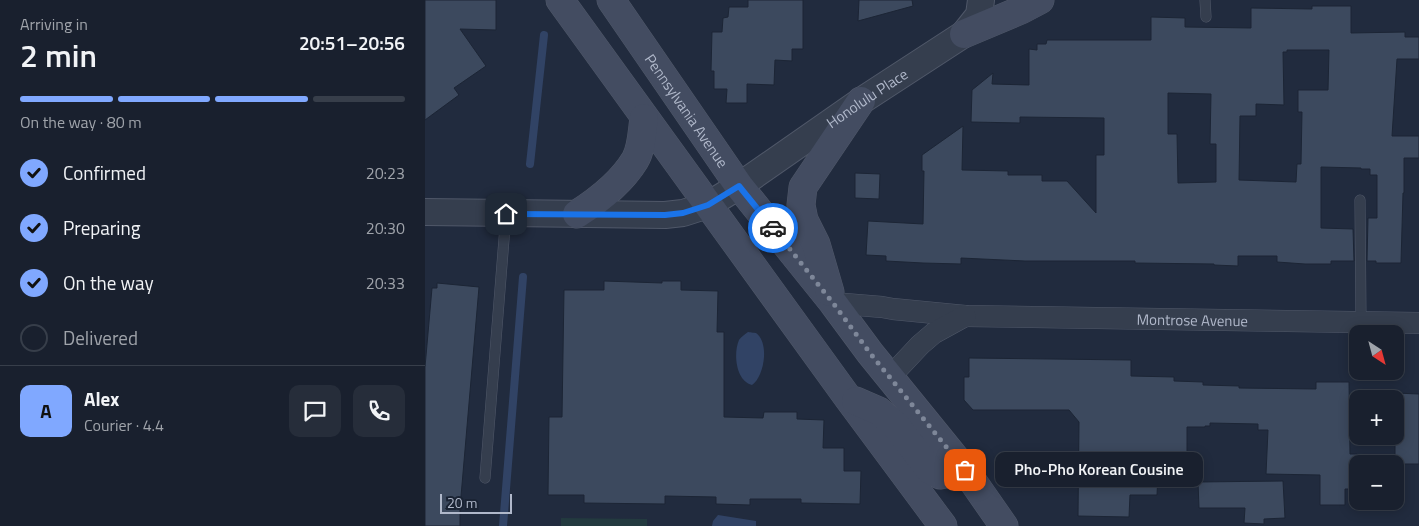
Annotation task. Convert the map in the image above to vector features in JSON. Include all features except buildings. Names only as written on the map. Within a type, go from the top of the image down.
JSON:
[{"type":"main road","points":[[560,0],[644,118],[943,526]]},
{"type":"main road","name":"Pennsylvania Avenue","points":[[611,0],[739,186],[965,470],[1004,526]]},
{"type":"main road","points":[[964,34],[1040,0]]},
{"type":"main road","points":[[833,303],[816,244],[804,220],[801,205],[803,187],[861,101]]},
{"type":"main road","points":[[577,214],[600,200],[618,182],[635,160],[640,144],[644,118]]},
{"type":"main road","points":[[848,398],[879,411],[897,427],[930,470],[940,475],[965,470]]},
{"type":"street","name":"Honolulu Place","points":[[739,186],[861,101],[964,34],[979,14],[981,0]]},
{"type":"street","points":[[425,212],[665,215],[683,213],[708,205],[739,186]]},
{"type":"street","name":"Montrose Avenue","points":[[833,303],[965,316],[1419,323]]},
{"type":"street","name":"Montrose Avenue","points":[[890,377],[920,344],[934,333],[965,316]]},
{"type":"lane","points":[[1205,0],[1206,17]]},
{"type":"lane","points":[[1360,200],[1361,322]]},
{"type":"lane","points":[[485,478],[506,214]]},
{"type":"green space","points":[[561,518],[647,519],[647,526],[561,526]]},
{"type":"water","points":[[748,332],[756,333],[760,338],[764,352],[760,375],[752,385],[742,378],[736,359],[739,340]]},
{"type":"water","points":[[718,515],[756,521],[756,526],[712,526],[713,521]]},
{"type":"waterway","points":[[530,164],[544,35]]},
{"type":"waterway","points":[[503,526],[523,277]]},
{"type":"way so far","points":[[773,228],[870,353],[965,470]]},
{"type":"place","name":"Pho-Pho Korean Cousine","points":[[965,470]]},
{"type":"route","points":[[506,214],[646,216],[683,213],[708,205],[739,186],[773,228]]}]
